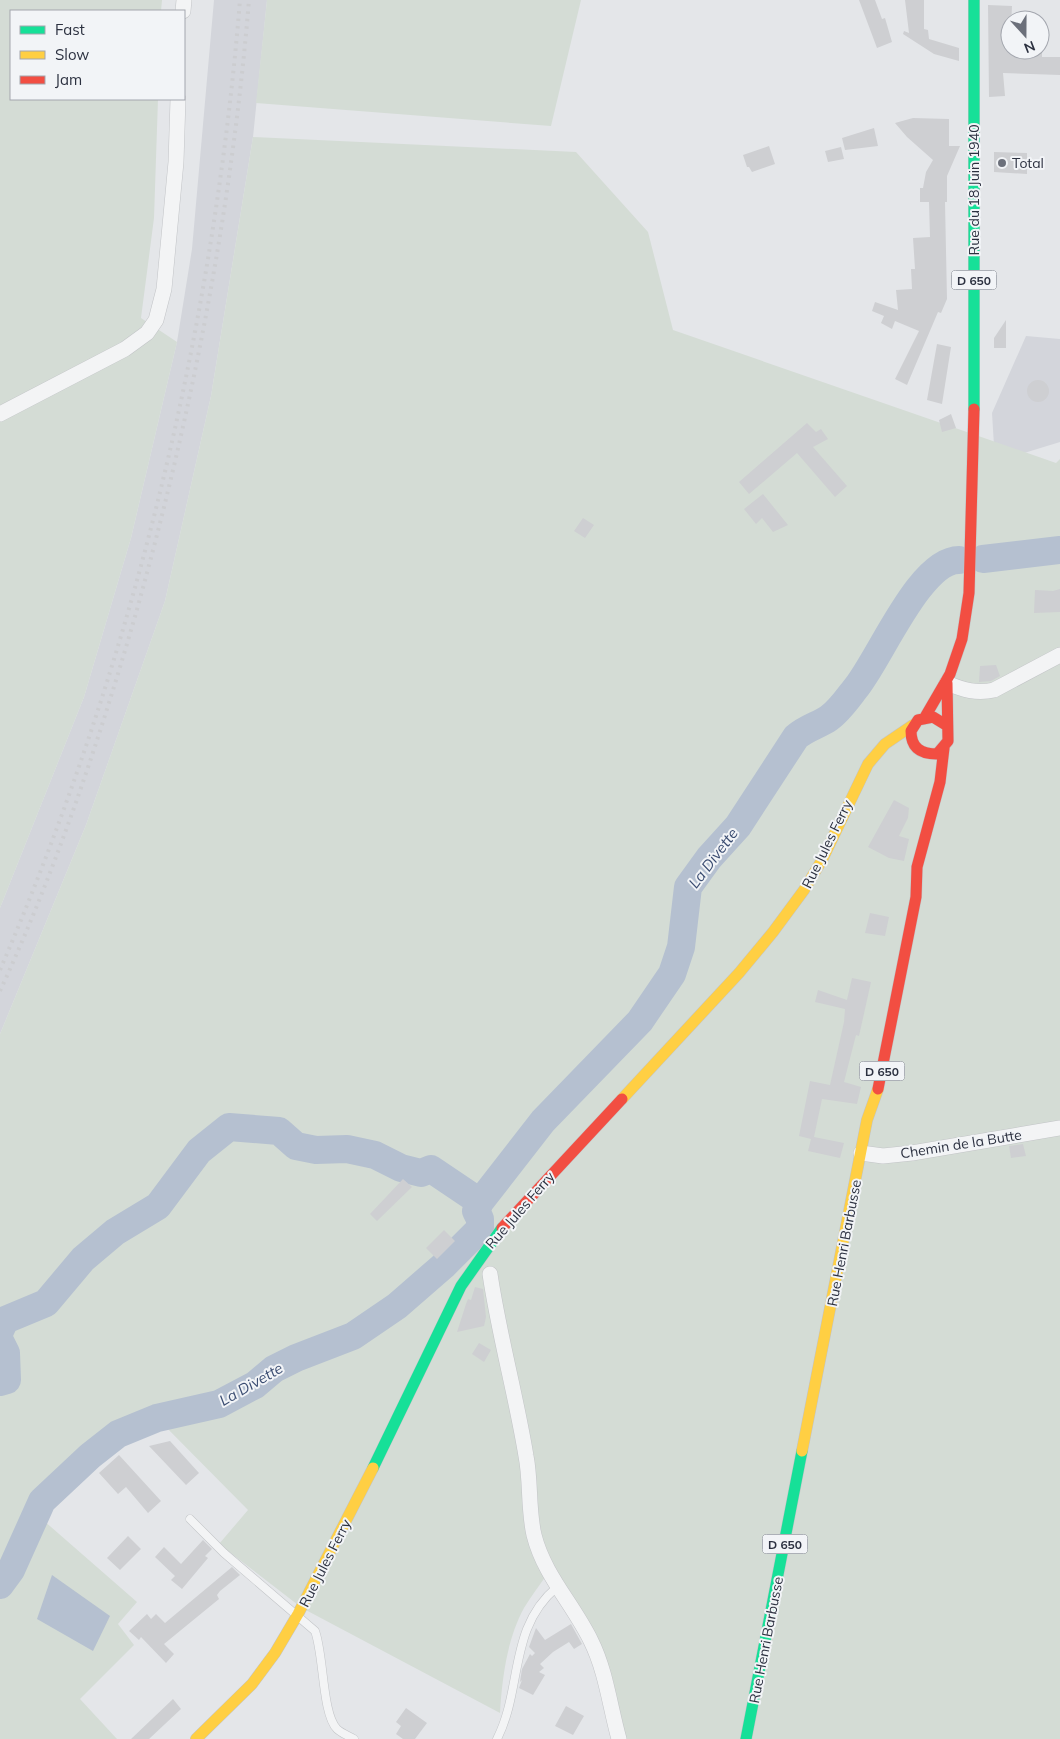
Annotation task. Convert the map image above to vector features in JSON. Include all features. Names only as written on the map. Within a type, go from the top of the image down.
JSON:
[{"type":"main road","name":"Rue du 18 Juin 1940","points":[[946,683],[962,638],[969,592],[971,560],[974,0]]},
{"type":"main road","name":"D 650","points":[[925,717],[946,683]]},
{"type":"main road","name":"D 650","points":[[946,683],[946,725]]},
{"type":"main road","points":[[925,717],[940,719],[946,725],[949,732],[948,741],[937,754],[905,748],[911,738],[913,725],[925,717]]},
{"type":"main road","name":"Rue Jules Ferry","points":[[196,1739],[252,1684],[275,1653],[298,1614],[370,1473],[461,1286],[496,1234],[739,973],[776,929],[802,896],[824,858],[853,789],[877,751],[913,725]]},
{"type":"main road","name":"Rue Jules Ferry","points":[[866,769],[905,748]]},
{"type":"main road","name":"Rue Henri Barbusse","points":[[746,1739],[867,1120],[878,1091],[914,907],[917,867],[937,791],[944,748]]},
{"type":"main road","points":[[929,754],[934,770],[937,791]]},
{"type":"street","points":[[0,414],[125,348],[146,333],[156,320],[164,289],[176,162],[178,100]]},
{"type":"street","points":[[946,683],[964,690],[983,692],[994,690],[1060,655]]},
{"type":"street","name":"Chemin de la Butte","points":[[862,1153],[883,1156],[912,1153],[1060,1128]]},
{"type":"street","points":[[490,1274],[495,1308],[526,1456],[534,1534],[548,1573],[565,1596],[592,1643],[600,1665],[619,1739]]},
{"type":"lane","points":[[190,1519],[224,1553],[298,1614],[315,1631],[320,1642],[329,1712],[337,1729],[354,1739]]},
{"type":"lane","points":[[498,1739],[508,1709],[524,1636],[542,1599],[557,1587]]},
{"type":"shaded area","points":[[0,0],[162,0],[161,10],[10,10],[10,100],[158,100],[154,218],[141,318],[177,342],[131,538],[84,697],[0,908]]},
{"type":"shaded area","points":[[214,0],[267,0],[253,137],[211,396],[165,601],[86,825],[0,1034],[0,908],[84,697],[131,538],[177,342],[192,249]]},
{"type":"shaded area","points":[[267,0],[581,0],[551,126],[256,103]]},
{"type":"shaded area","points":[[253,137],[576,152],[648,232],[673,330],[1056,463],[1060,459],[1060,1739],[619,1739],[600,1665],[548,1573],[524,1608],[513,1633],[504,1673],[500,1713],[302,1608],[219,1544],[248,1510],[157,1418],[122,1433],[96,1450],[60,1482],[41,1503],[35,1513],[137,1602],[118,1624],[134,1645],[80,1699],[117,1739],[0,1739],[0,1034],[86,825],[165,601],[211,396]]},
{"type":"shaded area","points":[[1026,336],[1060,339],[1060,442],[995,462],[992,413]]},
{"type":"water","points":[[52,1575],[110,1616],[93,1651],[37,1619]]},
{"type":"building","points":[[859,0],[875,0],[882,19],[885,18],[892,42],[877,48]]},
{"type":"building","points":[[905,0],[924,0],[924,29],[928,30],[929,39],[959,48],[959,61],[934,54],[903,34],[904,31],[909,33]]},
{"type":"building","points":[[988,5],[1012,6],[1012,10],[1000,10],[1000,60],[1050,60],[1050,57],[1060,57],[1060,75],[1003,73],[1005,96],[989,97]]},
{"type":"building","points":[[913,118],[949,119],[949,146],[960,146],[947,176],[947,202],[945,202],[947,299],[941,313],[938,312],[907,385],[895,379],[919,331],[895,321],[892,329],[881,323],[884,316],[872,311],[875,302],[898,310],[896,290],[912,289],[911,269],[915,269],[913,238],[930,237],[929,202],[920,202],[920,188],[923,188],[926,172],[933,160],[907,137],[895,123]]},
{"type":"building","points":[[874,128],[878,146],[845,150],[842,138]]},
{"type":"building","points":[[769,146],[775,164],[752,172],[747,167],[743,155]]},
{"type":"building","points":[[841,147],[844,159],[828,162],[825,151]]},
{"type":"building","points":[[994,152],[1027,153],[1027,174],[994,172]]},
{"type":"building","points":[[1006,320],[1006,348],[994,348],[994,338]]},
{"type":"building","points":[[937,344],[951,347],[942,404],[927,400]]},
{"type":"building","points":[[1038,380],[1046,383],[1049,391],[1046,399],[1038,402],[1030,399],[1027,391],[1030,383]]},
{"type":"building","points":[[951,414],[956,428],[942,432],[939,420]]},
{"type":"building","points":[[807,423],[816,432],[821,429],[828,439],[813,447],[847,486],[835,497],[797,453],[749,494],[739,482]]},
{"type":"building","points":[[763,494],[788,525],[773,532],[762,518],[756,524],[744,509]]},
{"type":"building","points":[[583,518],[594,525],[585,538],[574,531]]},
{"type":"building","points":[[1060,589],[1060,612],[1034,613],[1035,590],[1053,591]]},
{"type":"building","points":[[996,665],[1000,676],[991,681],[979,682],[980,666]]},
{"type":"building","points":[[894,800],[909,808],[908,818],[899,836],[909,839],[904,861],[889,858],[868,847]]},
{"type":"building","points":[[870,913],[889,917],[885,936],[865,933]]},
{"type":"building","points":[[852,978],[871,982],[859,1036],[856,1035],[844,1082],[861,1087],[857,1104],[822,1099],[814,1137],[844,1143],[840,1158],[808,1151],[811,1139],[799,1136],[810,1081],[830,1085],[844,1022],[845,1009],[815,1002],[818,990],[847,1000]]},
{"type":"building","points":[[1023,1144],[1026,1156],[1011,1158],[1009,1146]]},
{"type":"building","points":[[403,1179],[412,1187],[377,1221],[370,1214]]},
{"type":"building","points":[[444,1230],[455,1241],[437,1259],[426,1248]]},
{"type":"building","points":[[475,1287],[483,1289],[486,1317],[484,1326],[457,1332],[468,1299],[471,1300]]},
{"type":"building","points":[[479,1343],[491,1350],[484,1362],[472,1354]]},
{"type":"building","points":[[170,1441],[199,1473],[186,1485],[149,1446]]},
{"type":"building","points":[[119,1455],[161,1501],[148,1513],[126,1487],[118,1494],[99,1473]]},
{"type":"building","points":[[128,1536],[141,1549],[120,1570],[107,1558]]},
{"type":"building","points":[[203,1540],[212,1549],[205,1556],[208,1558],[182,1589],[171,1580],[175,1576],[155,1557],[164,1547],[181,1564]]},
{"type":"building","points":[[232,1567],[240,1575],[220,1591],[217,1595],[219,1599],[164,1644],[174,1654],[166,1663],[141,1637],[139,1640],[129,1631],[147,1614],[151,1619],[156,1614],[165,1623]]},
{"type":"building","points":[[571,1624],[582,1644],[574,1649],[569,1642],[553,1652],[540,1664],[544,1668],[539,1672],[545,1675],[533,1695],[519,1688],[522,1680],[520,1682],[522,1669],[530,1654],[532,1656],[535,1653],[529,1647],[536,1628],[545,1640]]},
{"type":"building","points":[[173,1699],[181,1709],[149,1739],[131,1739]]},
{"type":"building","points":[[566,1706],[584,1716],[573,1735],[555,1726]]},
{"type":"building","points":[[406,1708],[427,1723],[415,1739],[403,1739],[396,1734],[401,1726],[396,1722]]},
{"type":"waterway","name":"La Divette","points":[[983,559],[1060,550]]},
{"type":"waterway","name":"La Divette","points":[[0,1585],[11,1570],[42,1501],[90,1456],[118,1434],[157,1418],[219,1404],[255,1385],[274,1369],[296,1358],[353,1336],[397,1306],[443,1266],[480,1229],[480,1219],[476,1211],[480,1202],[543,1121],[640,1021],[672,974],[681,947],[688,887],[709,858],[738,826],[796,737],[829,718],[840,708],[865,675],[901,614],[929,576],[944,564],[959,560]]},
{"type":"waterway","name":"La Divette","points":[[0,1331],[5,1320],[46,1303],[83,1259],[115,1232],[158,1206],[199,1151],[229,1127],[279,1131],[296,1146],[316,1150],[347,1149],[375,1155],[401,1168],[421,1173],[431,1169],[480,1202]]},
{"type":"waterway","name":"La Divette","points":[[0,1341],[6,1353],[7,1380],[0,1382]]},
{"type":"railway","points":[[0,970],[47,854],[89,736],[127,616],[159,495],[187,372],[210,249],[227,124],[240,0]]},
{"type":"railway","points":[[0,991],[40,899],[75,805],[122,661],[156,538],[192,386],[221,232],[242,78],[249,0]]},
{"type":"traffic: fast","points":[[974,0],[974,409]]},
{"type":"traffic: fast","points":[[373,1468],[461,1286],[502,1228]]},
{"type":"traffic: fast","points":[[746,1739],[802,1451]]},
{"type":"traffic: slow","points":[[622,1099],[739,973],[773,932],[804,890],[822,860],[868,764],[885,744],[913,725]]},
{"type":"traffic: slow","points":[[802,1451],[867,1120],[878,1089]]},
{"type":"traffic: slow","points":[[196,1739],[252,1684],[275,1653],[298,1614],[373,1468]]},
{"type":"traffic: jam","points":[[925,717],[950,674],[962,639],[969,593],[974,409]]},
{"type":"traffic: jam","points":[[946,725],[933,717],[918,720],[911,731],[911,737],[915,746],[926,753],[937,754],[948,741],[947,683]]},
{"type":"traffic: jam","points":[[878,1089],[916,897],[917,867],[940,782],[944,748]]},
{"type":"traffic: jam","points":[[502,1228],[622,1099]]},
{"type":"place","name":"Total","points":[[1002,163]]}]
